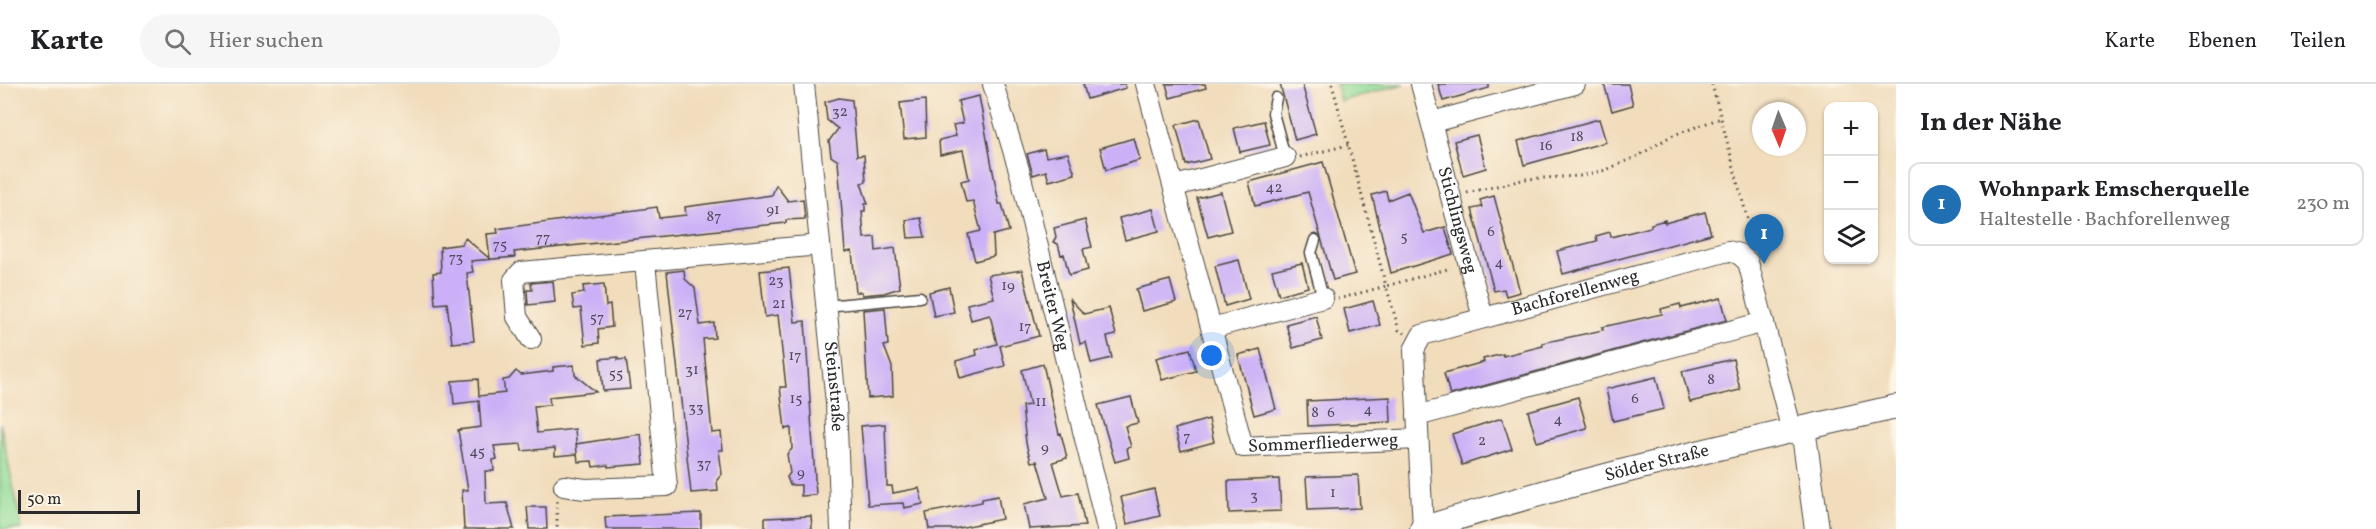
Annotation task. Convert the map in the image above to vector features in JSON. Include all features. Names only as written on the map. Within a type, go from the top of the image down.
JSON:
[{"type":"street","name":"Steinstraße","points":[[804,84],[836,404],[841,529]]},
{"type":"street","name":"Breiter Weg","points":[[993,84],[1020,173],[1107,529]]},
{"type":"street","name":"Sommerfliederweg","points":[[1146,84],[1243,447],[1418,438]]},
{"type":"street","name":"Stichlingsweg","points":[[1421,84],[1483,318]]},
{"type":"street","points":[[1432,123],[1562,86]]},
{"type":"street","points":[[1175,186],[1285,157]]},
{"type":"street","points":[[531,339],[517,317],[514,285],[516,275],[529,270],[645,262],[820,245]]},
{"type":"street","name":"Bachforellenweg","points":[[1417,340],[1422,335],[1728,251],[1739,254],[1748,262],[1797,429]]},
{"type":"street","points":[[564,486],[585,489],[667,486],[645,262]]},
{"type":"street","points":[[1212,328],[1323,298]]},
{"type":"street","points":[[1417,416],[1764,322]]},
{"type":"street","points":[[1417,340],[1413,350],[1423,529]]},
{"type":"street","name":"Sölder Straße","points":[[1423,529],[1550,491],[1797,429],[1896,407]]},
{"type":"street","points":[[1797,429],[1816,529]]},
{"type":"lane","points":[[1276,98],[1273,113],[1285,157]]},
{"type":"lane","points":[[1315,240],[1311,253],[1323,298]]},
{"type":"lane","points":[[826,306],[920,297]]},
{"type":"path","points":[[1332,84],[1399,330],[1417,340]]},
{"type":"path","points":[[1451,197],[1526,179],[1580,176],[1606,170],[1638,156],[1679,132],[1721,118]]},
{"type":"path","points":[[1285,157],[1290,160],[1348,145]]},
{"type":"path","points":[[1323,298],[1329,301],[1468,263]]},
{"type":"path","points":[[557,529],[556,502],[564,486]]},
{"type":"green space","points":[[1336,84],[1404,84],[1340,101]]},
{"type":"green space","points":[[0,423],[22,529],[0,529]]},
{"type":"building","points":[[1083,84],[1125,84],[1126,88],[1087,99]]},
{"type":"building","points":[[1166,84],[1205,84],[1206,88],[1170,98]]},
{"type":"building","points":[[1280,84],[1302,84],[1316,134],[1295,140]]},
{"type":"building","points":[[1438,84],[1489,84],[1489,88],[1443,101]]},
{"type":"building","points":[[1604,84],[1628,84],[1633,105],[1612,111]]},
{"type":"building","points":[[979,96],[999,204],[1002,204],[1009,231],[993,235],[994,256],[975,261],[968,234],[981,231],[973,201],[966,202],[961,181],[969,179],[963,150],[940,155],[939,140],[956,136],[953,125],[963,123],[958,101]]},
{"type":"building","points":[[839,98],[852,100],[857,156],[864,155],[866,182],[861,183],[868,204],[865,204],[865,211],[862,211],[864,238],[875,237],[876,251],[895,248],[900,288],[884,293],[862,295],[862,292],[856,292],[852,251],[845,252],[838,161],[831,156],[829,141],[838,129],[827,120],[825,102]]},
{"type":"building","points":[[925,100],[926,137],[904,139],[900,103]]},
{"type":"building","points":[[1199,119],[1210,159],[1186,165],[1176,125]]},
{"type":"building","points":[[1599,119],[1606,142],[1524,165],[1518,141]]},
{"type":"building","points":[[1264,121],[1270,145],[1240,152],[1234,128]]},
{"type":"building","points":[[1477,135],[1486,168],[1463,175],[1454,141]]},
{"type":"building","points":[[1134,138],[1140,160],[1106,170],[1100,148]]},
{"type":"building","points":[[1044,149],[1046,157],[1068,153],[1075,174],[1049,181],[1046,171],[1033,175],[1027,154]]},
{"type":"building","points":[[1323,162],[1355,274],[1333,280],[1308,192],[1255,206],[1249,182]]},
{"type":"building","points":[[776,185],[788,201],[803,199],[805,219],[786,220],[786,223],[514,252],[515,257],[471,261],[473,272],[467,273],[474,341],[452,343],[447,303],[435,304],[433,273],[441,272],[440,247],[462,244],[465,238],[490,259],[487,234],[498,233],[497,229],[657,207],[659,218],[686,215],[685,207],[772,195]]},
{"type":"building","points":[[1386,191],[1388,200],[1408,192],[1424,233],[1445,227],[1453,254],[1391,273],[1372,195]]},
{"type":"building","points":[[1221,192],[1231,231],[1208,237],[1197,198]]},
{"type":"building","points":[[1494,196],[1520,292],[1506,296],[1504,289],[1494,291],[1472,209],[1482,207],[1480,200]]},
{"type":"building","points":[[1153,209],[1159,231],[1125,240],[1119,218]]},
{"type":"building","points":[[1705,212],[1711,234],[1563,274],[1557,251],[1597,241],[1596,236],[1610,232],[1611,237],[1651,227],[1651,224],[1665,220],[1665,223]]},
{"type":"building","points":[[921,218],[925,237],[908,238],[906,220]]},
{"type":"building","points":[[1085,220],[1092,247],[1083,249],[1088,270],[1069,275],[1064,254],[1061,255],[1058,244],[1053,242],[1056,237],[1054,228]]},
{"type":"building","points":[[1239,260],[1249,299],[1225,306],[1215,266]]},
{"type":"building","points":[[1302,263],[1308,287],[1279,295],[1272,270]]},
{"type":"building","points":[[789,268],[795,322],[805,321],[816,495],[801,496],[801,485],[790,485],[787,477],[790,473],[787,454],[792,449],[791,428],[785,429],[780,387],[786,387],[778,315],[765,317],[760,271]]},
{"type":"building","points":[[684,270],[685,279],[695,288],[700,325],[714,323],[715,338],[703,339],[712,433],[721,432],[723,450],[719,450],[722,474],[717,480],[718,491],[691,493],[667,272]]},
{"type":"building","points":[[1022,270],[1039,336],[1000,346],[1005,366],[960,378],[956,361],[977,355],[976,350],[997,344],[990,315],[971,320],[967,304],[994,298],[988,275]]},
{"type":"building","points":[[1170,280],[1176,302],[1142,311],[1136,289]]},
{"type":"building","points":[[553,281],[555,302],[528,305],[527,290],[532,290],[531,283]]},
{"type":"building","points":[[604,284],[606,306],[610,305],[612,327],[598,329],[599,343],[585,345],[581,308],[574,309],[572,295],[584,293],[583,286]]},
{"type":"building","points":[[949,287],[954,312],[934,316],[929,292]]},
{"type":"building","points":[[1721,298],[1727,320],[1450,395],[1444,373],[1484,362],[1483,359],[1603,330],[1602,327],[1662,314],[1661,309],[1680,304],[1681,308]]},
{"type":"building","points":[[1070,299],[1084,314],[1109,308],[1116,335],[1107,337],[1112,358],[1091,363],[1086,342],[1080,344]]},
{"type":"building","points":[[1373,301],[1380,325],[1350,333],[1344,309]]},
{"type":"building","points":[[885,308],[888,345],[884,346],[892,367],[893,396],[868,398],[863,310]]},
{"type":"building","points":[[1316,316],[1322,340],[1293,348],[1286,324]]},
{"type":"building","points":[[1190,349],[1196,371],[1162,380],[1156,358]]},
{"type":"building","points":[[1260,349],[1276,409],[1254,415],[1238,355]]},
{"type":"building","points":[[618,357],[618,360],[626,359],[630,389],[603,391],[600,359]]},
{"type":"building","points":[[1733,359],[1740,390],[1690,402],[1682,371]]},
{"type":"building","points":[[1043,364],[1059,434],[1061,433],[1067,458],[1053,462],[1063,496],[1078,493],[1085,526],[1029,529],[1024,504],[1048,498],[1037,461],[1031,462],[1026,443],[1022,406],[1030,405],[1022,370]]},
{"type":"building","points":[[574,365],[575,375],[596,392],[549,397],[550,405],[534,406],[537,433],[575,429],[577,454],[555,456],[555,448],[522,451],[521,444],[494,446],[497,459],[493,460],[494,471],[485,471],[486,504],[507,503],[514,529],[464,529],[462,490],[468,490],[458,430],[481,427],[479,401],[454,404],[452,381],[478,379],[479,396],[505,393],[503,380],[509,379],[516,371],[521,375],[553,371],[553,367]]},
{"type":"building","points":[[1656,377],[1664,409],[1613,421],[1606,389]]},
{"type":"building","points":[[1131,397],[1138,423],[1125,426],[1131,447],[1127,448],[1129,458],[1115,462],[1098,405]]},
{"type":"building","points":[[1390,397],[1391,422],[1308,426],[1307,401]]},
{"type":"building","points":[[1578,397],[1587,428],[1537,442],[1528,411]]},
{"type":"building","points":[[1502,418],[1512,449],[1462,465],[1452,434]]},
{"type":"building","points":[[1209,419],[1214,442],[1181,451],[1175,429]]},
{"type":"building","points":[[885,424],[887,486],[892,486],[893,493],[919,488],[923,504],[904,508],[903,503],[868,505],[861,426]]},
{"type":"building","points":[[641,434],[644,464],[593,467],[592,461],[578,462],[576,444]]},
{"type":"building","points":[[1358,475],[1360,508],[1308,510],[1306,477]]},
{"type":"building","points":[[1279,479],[1281,511],[1229,513],[1228,481]]},
{"type":"building","points":[[1154,489],[1160,516],[1127,524],[1121,497]]},
{"type":"building","points":[[998,496],[1002,519],[954,529],[929,529],[926,513],[982,502],[982,499]]},
{"type":"building","points":[[527,507],[546,507],[547,529],[529,529]]},
{"type":"building","points":[[701,513],[701,529],[606,529],[605,517]]},
{"type":"building","points":[[811,516],[812,529],[765,529],[765,518]]},
{"type":"place","name":"Wohnpark Emscherquelle","points":[[1764,264]]}]
